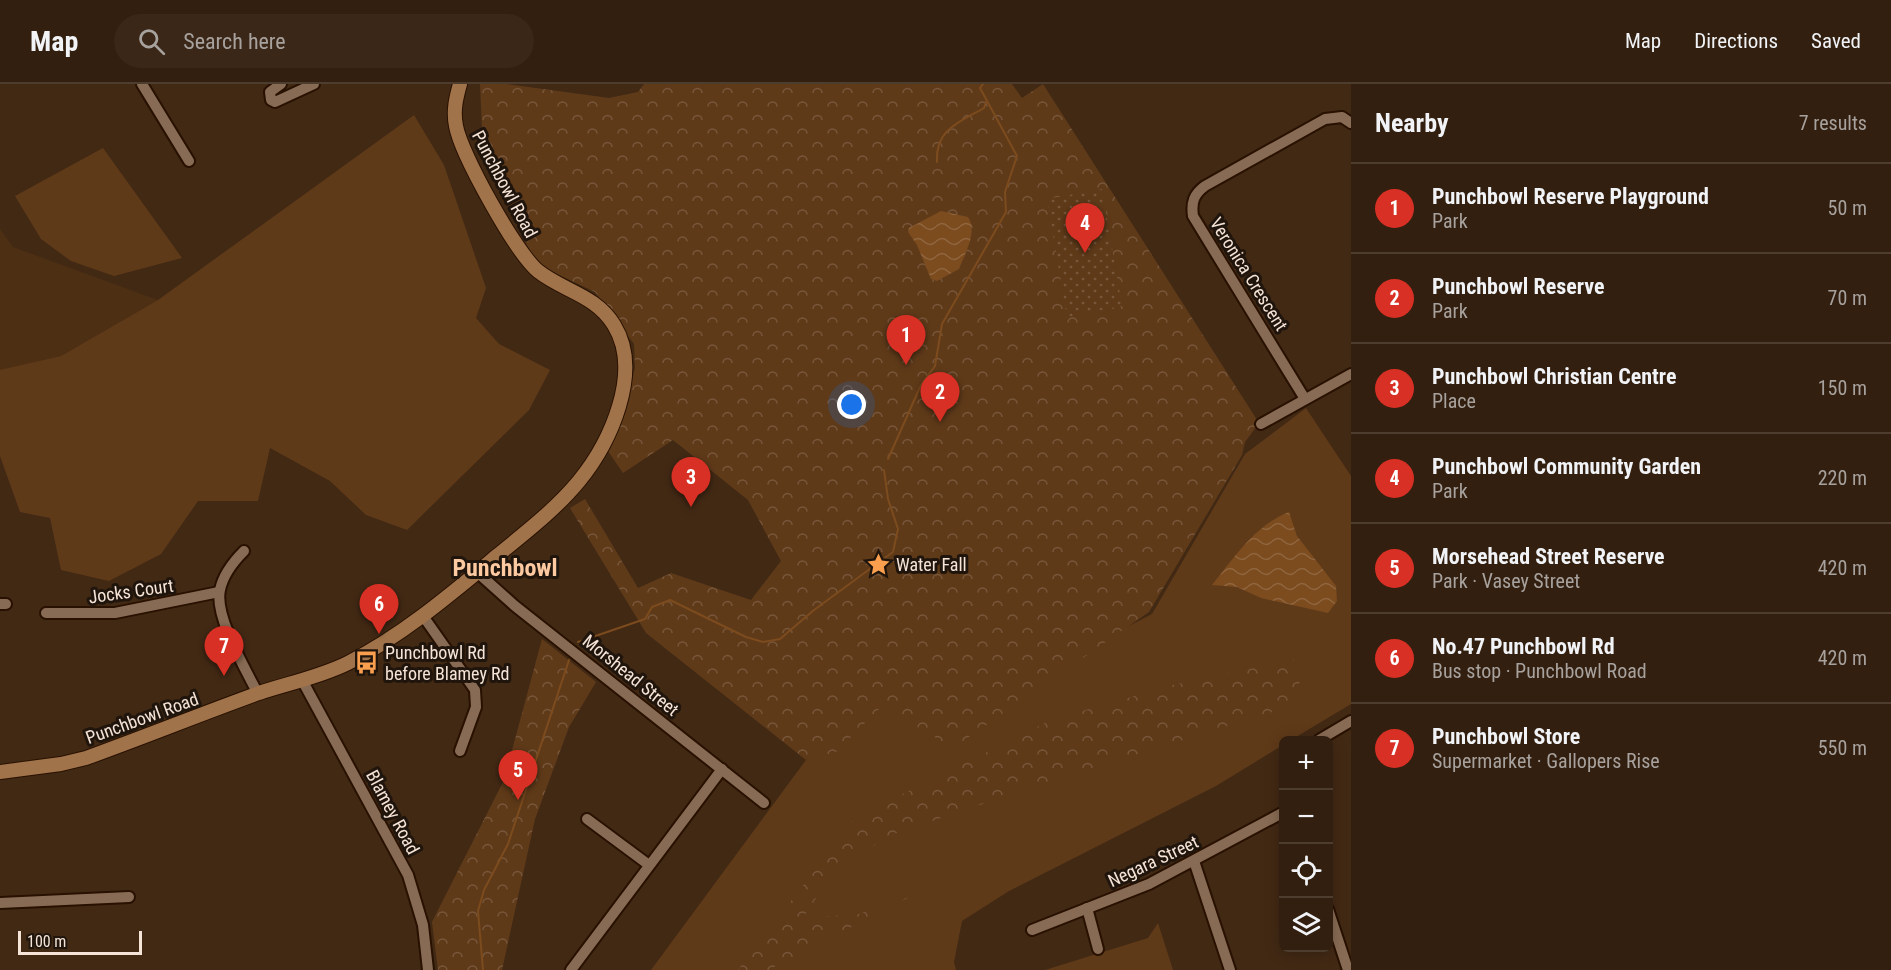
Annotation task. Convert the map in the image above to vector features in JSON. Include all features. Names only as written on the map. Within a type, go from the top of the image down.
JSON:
[{"type":"street","points":[[142,84],[189,161]]},
{"type":"street","points":[[281,84],[270,92],[271,100],[275,102],[314,84]]},
{"type":"street","name":"Punchbowl Road","points":[[0,772],[86,758],[302,680],[361,656],[423,616],[477,572],[561,501],[592,463],[615,414],[624,363],[623,347],[618,332],[602,309],[585,296],[537,270],[514,242],[459,138],[455,111],[460,84]]},
{"type":"street","name":"Veronica Crescent","points":[[1305,399],[1193,216],[1193,200],[1197,191],[1205,186],[1325,118],[1342,117],[1351,123]]},
{"type":"street","points":[[1261,424],[1351,374]]},
{"type":"street","points":[[244,551],[232,563],[219,592],[233,644],[258,694]]},
{"type":"street","name":"Morshead Street","points":[[477,572],[515,606],[764,803]]},
{"type":"street","name":"Jocks Court","points":[[46,613],[115,613],[219,592]]},
{"type":"street","points":[[423,616],[475,690],[476,707],[460,751]]},
{"type":"street","name":"Blamey Road","points":[[302,680],[408,875],[423,925],[428,970]]},
{"type":"street","points":[[1327,736],[1351,721]]},
{"type":"street","points":[[571,970],[722,769]]},
{"type":"street","name":"Negara Street","points":[[1032,930],[1149,884],[1279,815]]},
{"type":"street","points":[[587,819],[649,865]]},
{"type":"street","points":[[1194,861],[1230,970]]},
{"type":"street","points":[[0,903],[129,897]]},
{"type":"street","points":[[1086,908],[1098,949]]},
{"type":"street","points":[[1333,922],[1348,970]]},
{"type":"shaded area","points":[[0,229],[13,247],[158,300],[61,356],[0,371]]},
{"type":"green space","points":[[480,84],[506,84],[609,98],[638,92],[644,84],[1012,84],[1022,98],[1043,84],[1259,423],[1245,442],[1242,455],[1149,612],[953,748],[882,706],[833,755],[813,751],[806,760],[646,633],[570,508],[585,499],[638,588],[671,573],[751,600],[781,561],[748,500],[673,440],[623,473],[608,451],[622,421],[635,368],[634,344],[595,292],[536,264],[496,179],[498,177],[483,151]]},
{"type":"green space","points":[[414,115],[444,165],[486,288],[476,318],[499,344],[550,370],[529,410],[407,530],[366,515],[330,481],[270,448],[258,501],[198,501],[161,554],[109,581],[61,570],[50,518],[20,512],[0,456],[0,370],[61,356],[158,300]]},
{"type":"green space","points":[[103,148],[182,258],[114,276],[71,261],[41,239],[15,196]]},
{"type":"green space","points":[[1102,189],[1122,306],[1067,317],[1047,199]]},
{"type":"green space","points":[[1306,408],[1351,476],[1351,704],[1298,736],[1279,736],[1279,747],[1216,786],[1009,891],[962,921],[954,962],[956,970],[651,970],[865,680],[939,724],[1152,614],[1245,454]]},
{"type":"green space","points":[[542,639],[596,682],[569,727],[535,819],[502,970],[438,970],[432,922],[504,780]]},
{"type":"green space","points":[[1301,658],[1298,704],[1045,783],[888,836],[832,874],[803,918],[859,914],[923,890],[768,970],[738,970],[855,818],[1051,720],[1173,685]]},
{"type":"green space","points":[[1158,923],[1173,970],[1045,970],[1148,938]]},
{"type":"water","points":[[941,211],[968,217],[972,229],[970,243],[959,269],[937,281],[931,279],[917,245],[908,232],[909,228]]},
{"type":"water","points":[[1289,512],[1297,536],[1336,586],[1337,601],[1328,613],[1261,598],[1237,587],[1212,585],[1255,534]]},
{"type":"waterway","points":[[888,459],[921,385],[935,366],[942,324],[1006,212],[1005,192],[1017,156],[980,88],[983,84]]},
{"type":"waterway","points":[[937,162],[937,151],[945,134],[958,123],[984,108],[986,102]]},
{"type":"waterway","points":[[578,642],[645,619],[652,607],[670,600],[746,637],[763,642],[780,639],[814,610],[893,552],[898,529],[888,499],[884,470]]},
{"type":"waterway","points":[[483,970],[478,911],[484,890],[508,844],[569,660]]},
{"type":"place","name":"Punchbowl Community Garden","points":[[1085,253]]},
{"type":"place","name":"Punchbowl Reserve Playground","points":[[906,365]]},
{"type":"place","name":"Punchbowl Reserve","points":[[940,422]]},
{"type":"place","name":"Punchbowl Christian Centre","points":[[691,507]]},
{"type":"place","name":"Water Fall","points":[[878,564]]},
{"type":"place","name":"No.47 Punchbowl Rd","points":[[379,634]]},
{"type":"place","name":"Punchbowl Rd before Blamey Rd","points":[[367,662]]},
{"type":"place","name":"Punchbowl Store","points":[[224,676]]},
{"type":"place","name":"Morsehead Street Reserve","points":[[518,800]]},
{"type":"district","name":"Punchbowl","points":[[505,568]]}]
